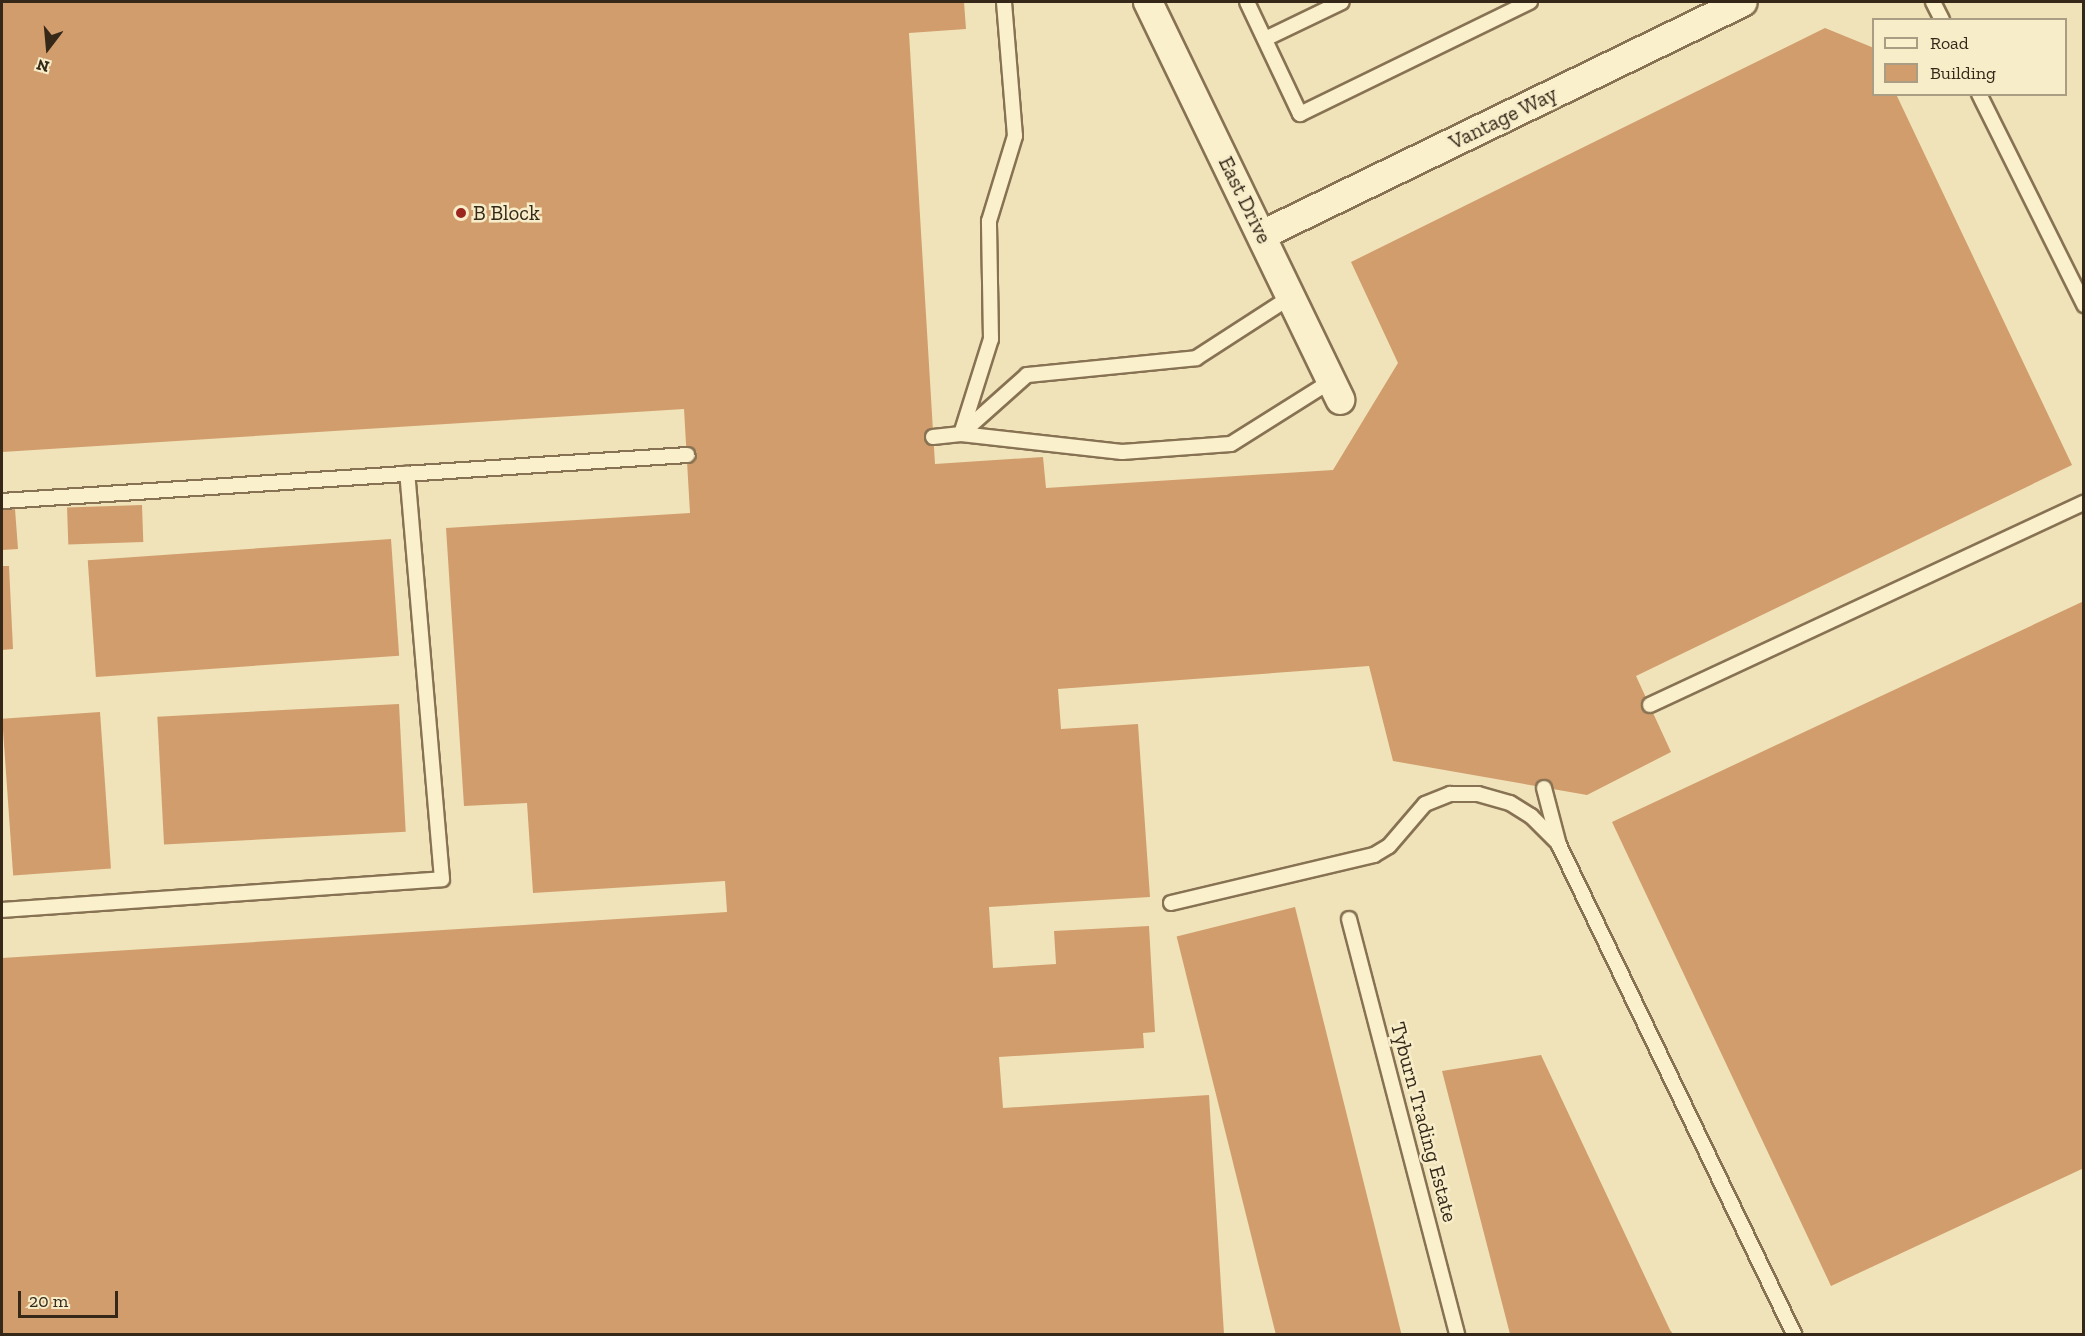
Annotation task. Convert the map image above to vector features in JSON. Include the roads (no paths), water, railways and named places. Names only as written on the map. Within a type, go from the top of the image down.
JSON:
[{"type":"street","name":"East Drive","points":[[1148,2],[1336,391]]},
{"type":"street","name":"Vantage Way","points":[[1262,235],[1743,2]]},
{"type":"lane","points":[[961,434],[991,339],[989,221],[1015,136],[1004,2]]},
{"type":"lane","points":[[1246,2],[1300,114],[1530,2]]},
{"type":"lane","points":[[1265,39],[1342,2]]},
{"type":"lane","points":[[1933,2],[1941,18]]},
{"type":"lane","points":[[1980,96],[2084,304]]},
{"type":"lane","points":[[961,434],[1027,375],[1196,358],[1292,296]]},
{"type":"lane","points":[[933,437],[961,434],[1122,452],[1231,444],[1336,391]]},
{"type":"lane","points":[[2,501],[687,455]]},
{"type":"lane","points":[[2,910],[442,879],[407,474]]},
{"type":"lane","points":[[1650,705],[2084,504]]},
{"type":"lane","points":[[1544,788],[1559,845],[1794,1335]]},
{"type":"lane","points":[[1171,903],[1374,855],[1389,846],[1425,804],[1450,794],[1478,794],[1510,803],[1531,816],[1559,845]]},
{"type":"lane","name":"Tyburn Trading Estate","points":[[1349,920],[1457,1335]]},
{"type":"place","name":"B Block","points":[[461,213]]}]
